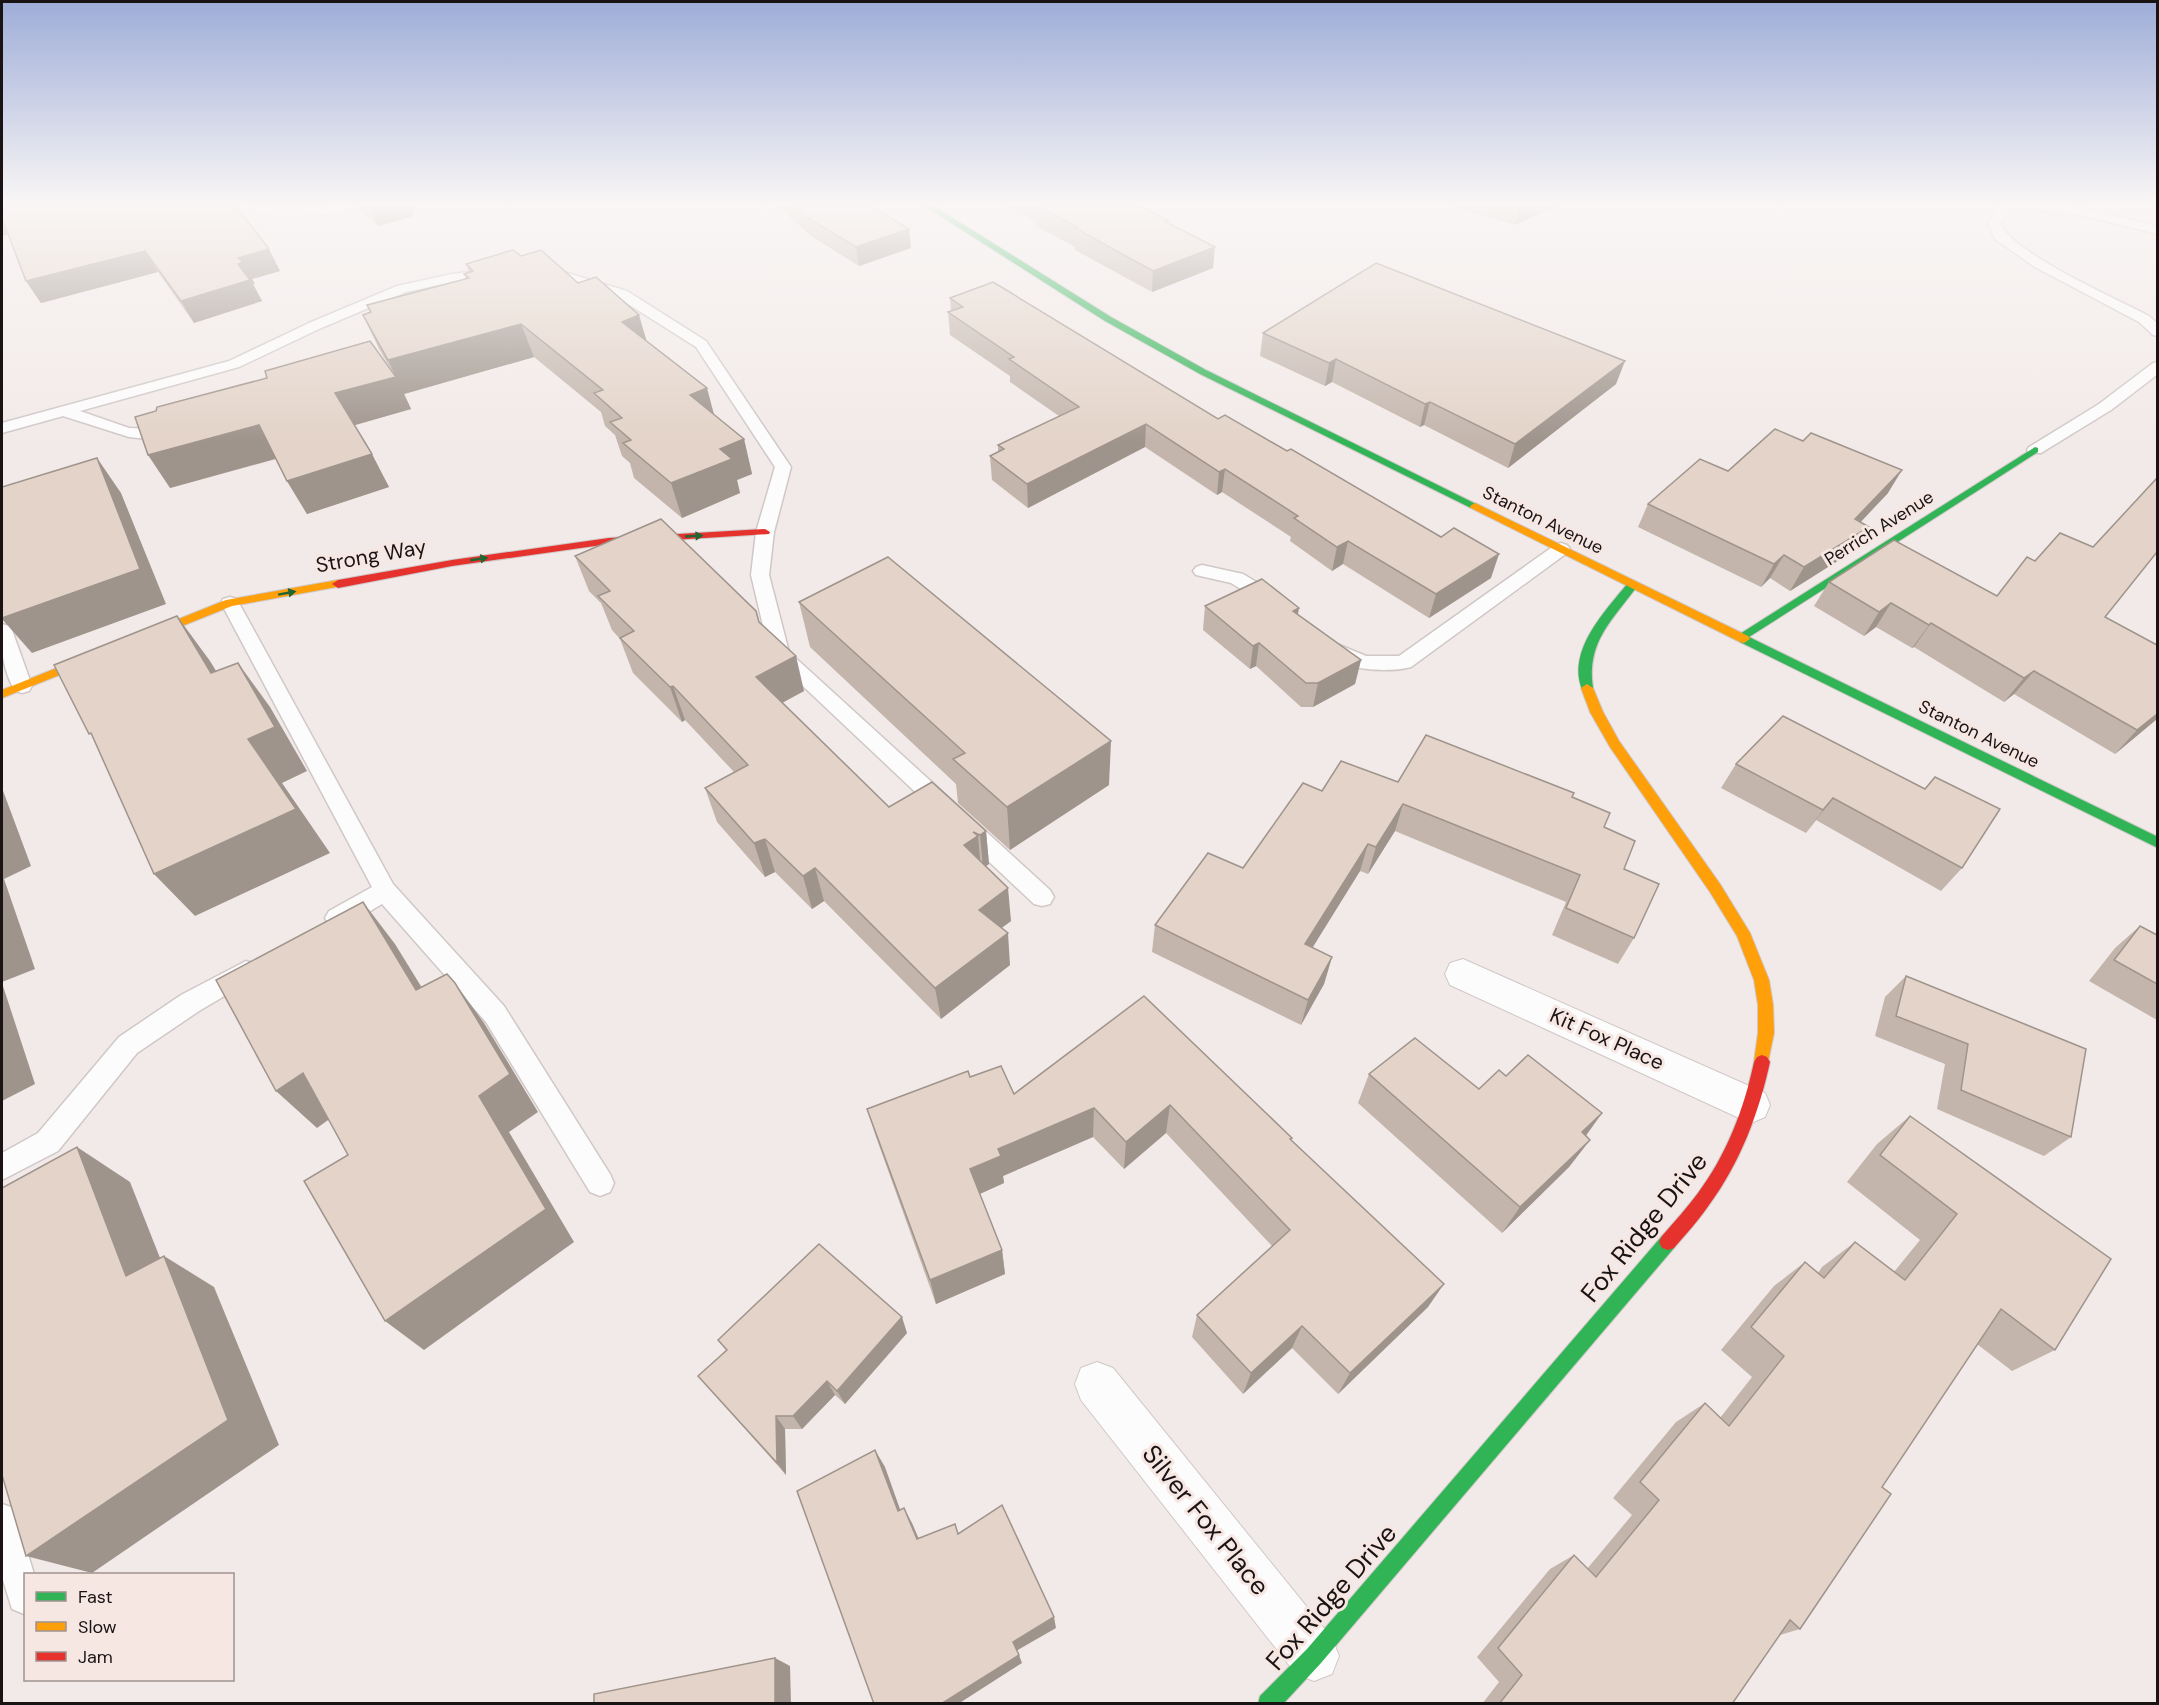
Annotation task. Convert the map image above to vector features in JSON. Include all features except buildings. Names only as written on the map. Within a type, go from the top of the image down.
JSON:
[{"type":"street","name":"Stanton Avenue","points":[[1053,285],[1108,319],[1192,366],[1632,585],[2154,835]]},
{"type":"street","name":"Perrich Avenue","points":[[1741,637],[2035,450]]},
{"type":"street","name":"Strong Way","points":[[2,694],[230,603],[452,563],[609,541],[765,532]]},
{"type":"street","name":"Fox Ridge Drive","points":[[1268,1704],[1314,1656],[1705,1198],[1731,1155],[1751,1105],[1761,1069],[1766,1032],[1766,998],[1751,948],[1737,918],[1601,724],[1586,685],[1584,663],[1590,644],[1602,624],[1632,585]]},
{"type":"street","name":"Kit Fox Place","points":[[1463,974],[1751,1105]]},
{"type":"street","name":"Silver Fox Place","points":[[1097,1384],[1314,1656]]},
{"type":"lane","points":[[2,428],[234,364],[314,326],[402,289],[422,285]]},
{"type":"lane","points":[[591,285],[622,294],[701,344],[783,467],[765,532],[760,574],[780,655],[1042,897]]},
{"type":"lane","points":[[2079,285],[2144,319],[2157,332]]},
{"type":"lane","points":[[2035,450],[2105,407],[2157,366]]},
{"type":"lane","points":[[61,410],[127,434],[155,437],[184,430]]},
{"type":"lane","points":[[1319,638],[1336,652],[1365,662],[1386,665],[1404,662],[1561,549]]},
{"type":"lane","points":[[1202,571],[1238,578],[1286,611]]},
{"type":"lane","points":[[230,603],[385,891],[495,1014],[600,1183]]},
{"type":"lane","points":[[2,630],[22,686]]},
{"type":"lane","points":[[314,931],[385,891]]},
{"type":"lane","points":[[2,1167],[48,1142],[128,1045],[190,1003],[262,961]]},
{"type":"lane","points":[[2,1520],[24,1597]]},
{"type":"traffic: fast","points":[[1053,285],[1108,319],[1203,372],[1475,506]]},
{"type":"traffic: fast","points":[[1741,637],[2035,450]]},
{"type":"traffic: fast","points":[[1587,688],[1585,673],[1590,645],[1605,620],[1632,585]]},
{"type":"traffic: fast","points":[[1744,639],[2158,843]]},
{"type":"traffic: fast","points":[[1268,1704],[1314,1656],[1668,1242]]},
{"type":"traffic: slow","points":[[1475,506],[1744,639]]},
{"type":"traffic: slow","points":[[2,694],[230,603],[338,584]]},
{"type":"traffic: slow","points":[[1587,688],[1596,712],[1615,744],[1715,888],[1743,933],[1754,956],[1766,1005],[1766,1033],[1762,1062]]},
{"type":"traffic: jam","points":[[338,584],[452,563],[609,541],[765,532]]},
{"type":"traffic: jam","points":[[1668,1242],[1704,1199],[1733,1151],[1753,1098],[1762,1062]]}]
